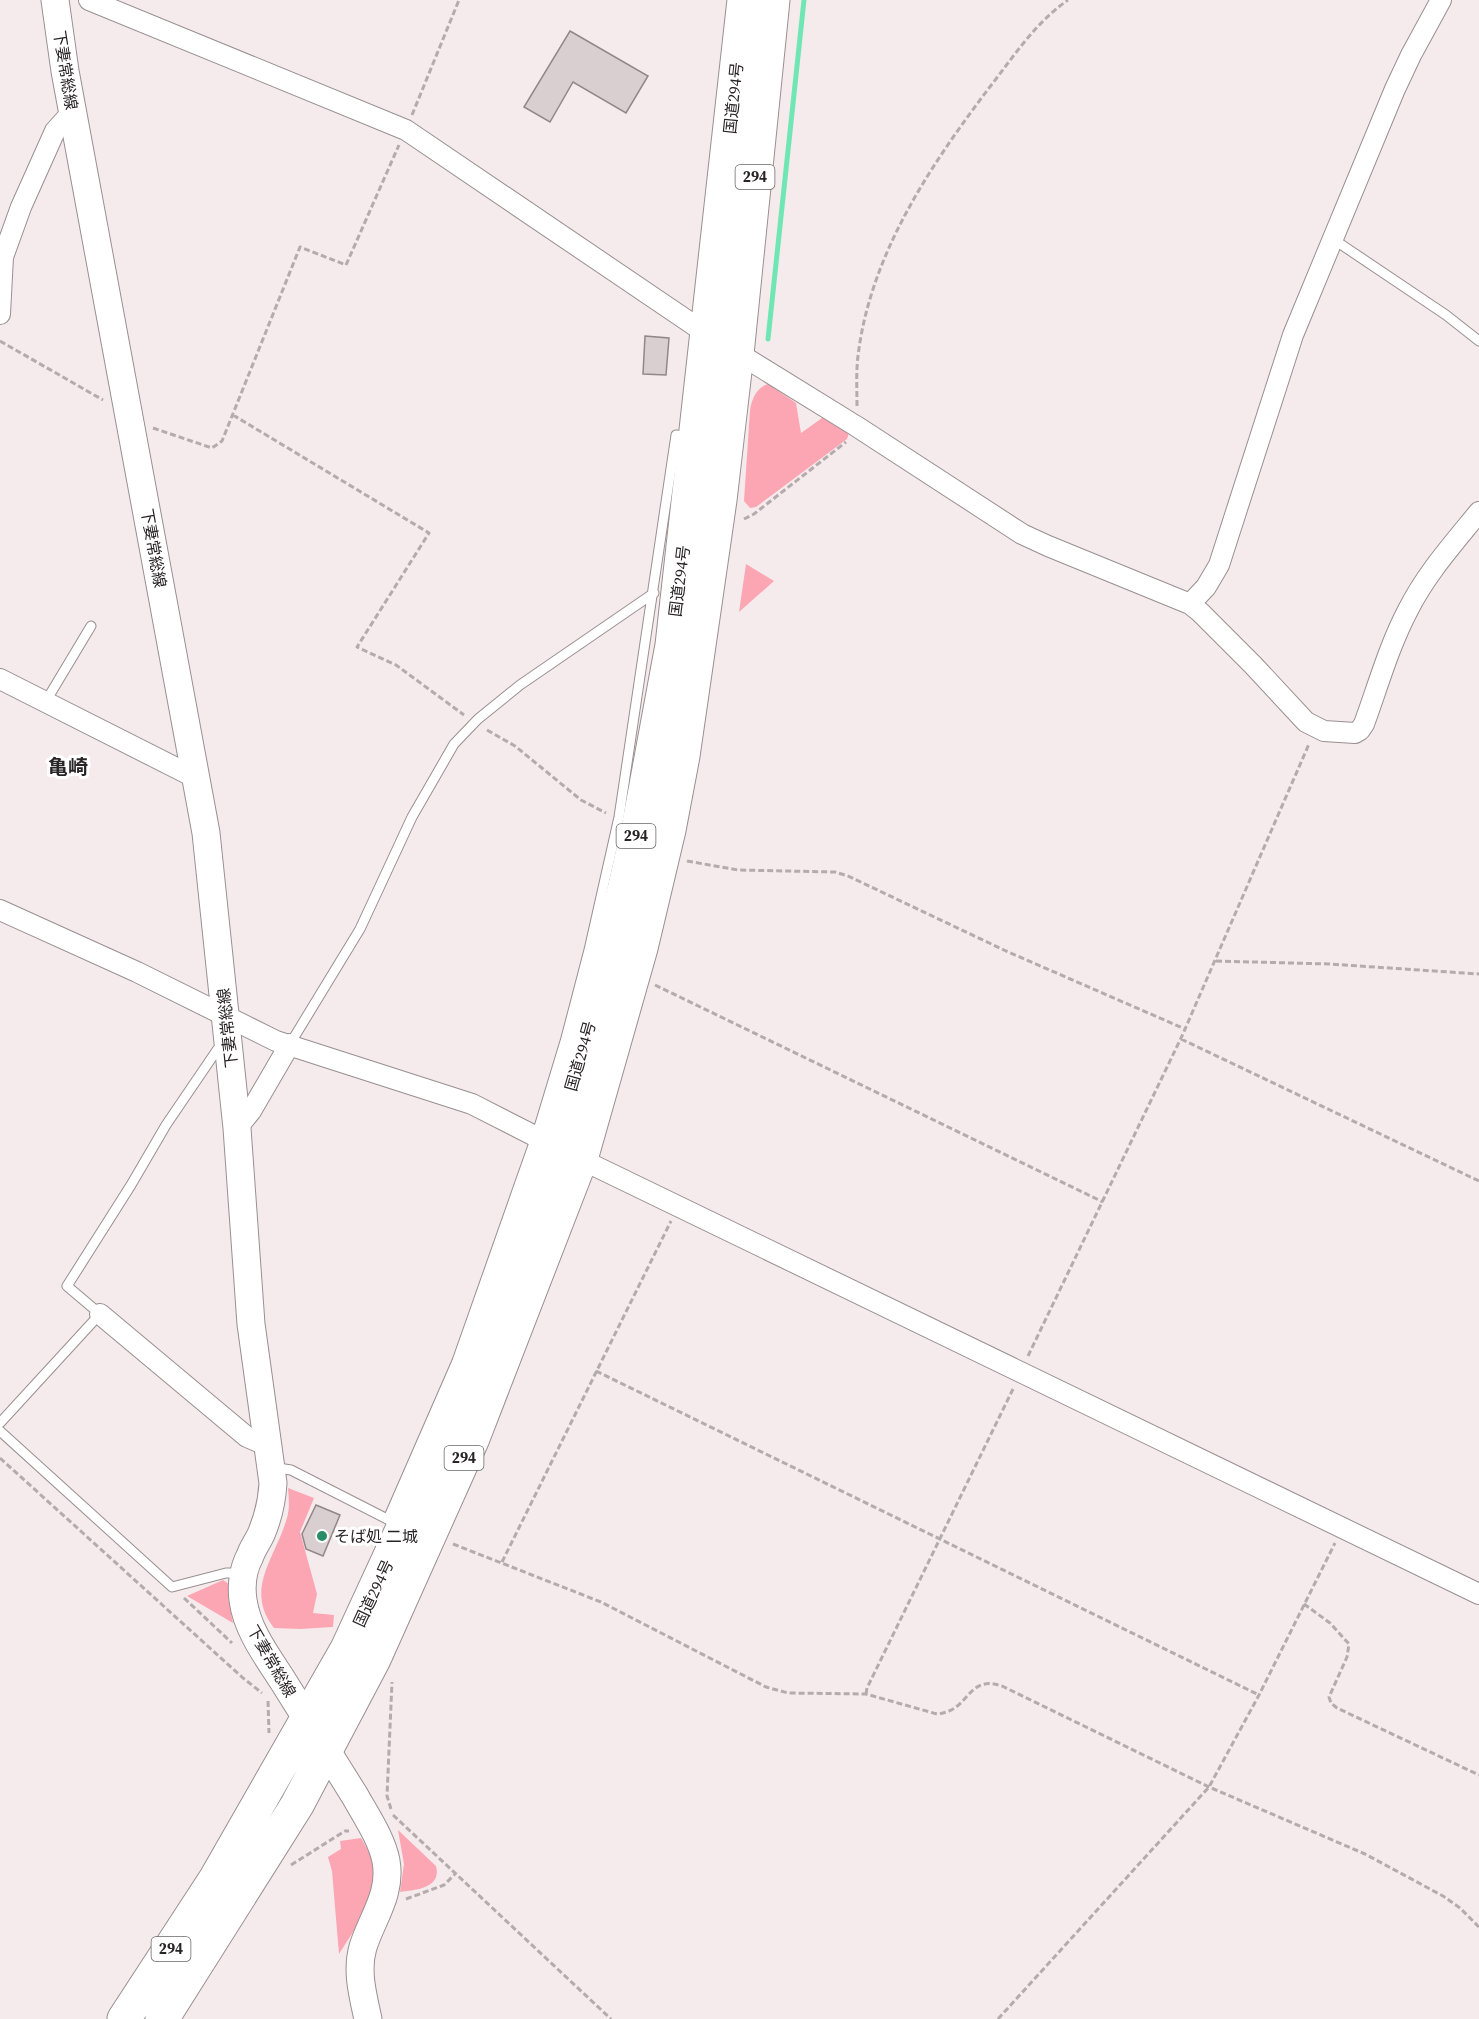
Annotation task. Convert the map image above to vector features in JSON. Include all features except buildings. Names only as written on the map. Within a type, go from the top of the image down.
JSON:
[{"type":"highway","name":"国道294号","points":[[162,2019],[285,1825],[328,1750],[374,1659],[473,1438],[557,1147],[610,947],[639,823],[672,645],[744,0]]},
{"type":"highway","name":"国道294号","points":[[124,2019],[216,1878],[347,1649],[396,1523],[448,1430],[492,1321],[557,1147],[641,948],[669,830],[681,766],[720,500],[773,0]]},
{"type":"main road","name":"下妻常総線","points":[[55,0],[72,111],[206,833],[237,1128],[250,1324],[273,1484],[272,1505],[244,1573],[243,1602],[247,1618],[267,1658],[328,1750],[367,1817],[382,1849],[388,1874],[385,1894],[368,1932],[360,1963],[360,1981],[368,2019]]},
{"type":"street","points":[[89,0],[406,130],[737,354],[859,427],[1022,534],[1190,604],[1246,657],[1306,722],[1316,728],[1345,733],[1360,730],[1407,612],[1439,560],[1479,512]]},
{"type":"street","points":[[1190,604],[1210,581],[1221,560],[1293,336],[1400,80],[1441,0]]},
{"type":"street","points":[[0,314],[3,257],[21,207],[55,131],[72,111]]},
{"type":"street","points":[[0,679],[196,778]]},
{"type":"street","points":[[0,910],[137,972],[276,1041],[472,1104],[1479,1594]]},
{"type":"street","points":[[237,1128],[251,1111],[290,1044]]},
{"type":"street","points":[[100,1314],[270,1457]]},
{"type":"lane","points":[[1333,239],[1446,315],[1479,341]]},
{"type":"lane","points":[[557,1147],[566,1038],[589,950],[619,817],[676,435],[696,438]]},
{"type":"lane","points":[[290,1044],[360,929],[412,816],[454,744],[474,723],[520,685],[637,602],[654,593]]},
{"type":"lane","points":[[46,701],[91,626]]},
{"type":"lane","points":[[0,1423],[100,1314],[67,1286],[166,1125],[217,1050],[229,1043]]},
{"type":"lane","points":[[0,1431],[172,1587],[226,1574],[244,1573]]},
{"type":"lane","points":[[270,1457],[396,1523]]},
{"type":"path","points":[[0,341],[130,418],[212,448],[222,441],[300,247],[346,265],[406,130],[459,0]]},
{"type":"path","points":[[736,521],[754,514],[859,427],[858,356],[864,324],[880,271],[896,234],[926,177],[960,127],[1032,31],[1068,0]]},
{"type":"path","points":[[233,415],[429,533],[357,647],[396,665],[474,723],[515,746],[580,800],[598,810],[619,817]]},
{"type":"path","points":[[866,1694],[1181,1039],[1316,728]]},
{"type":"path","points":[[682,861],[738,870],[841,874],[1006,951],[1185,1029]]},
{"type":"path","points":[[1216,961],[1329,964],[1479,974]]},
{"type":"path","points":[[651,983],[1103,1202]]},
{"type":"path","points":[[1181,1039],[1479,1181]]},
{"type":"path","points":[[502,1562],[678,1206]]},
{"type":"path","points":[[596,1371],[1258,1695]]},
{"type":"path","points":[[0,1458],[243,1678],[268,1697],[263,1688]]},
{"type":"path","points":[[998,2019],[1209,1787],[1343,1528]]},
{"type":"path","points":[[451,1543],[601,1602],[766,1687],[788,1692],[866,1694],[937,1714],[956,1709],[974,1689],[981,1684],[991,1682],[1209,1787],[1291,1821],[1382,1863],[1443,1896],[1460,1908],[1479,1927]]},
{"type":"path","points":[[172,1587],[236,1646]]},
{"type":"path","points":[[1304,1604],[1330,1623],[1348,1644],[1347,1657],[1329,1697],[1331,1703],[1337,1708],[1479,1775]]},
{"type":"path","points":[[393,1672],[387,1796],[392,1814],[611,2019]]},
{"type":"path","points":[[284,1869],[345,1831]]},
{"type":"path","points":[[381,1905],[444,1886],[455,1874]]},
{"type":"shaded area","points":[[768,384],[796,403],[801,433],[825,416],[849,433],[847,439],[756,507],[750,508],[744,501],[750,410],[755,394]]},
{"type":"shaded area","points":[[746,564],[774,581],[739,612]]},
{"type":"shaded area","points":[[288,1488],[314,1498],[300,1532],[317,1594],[313,1613],[334,1615],[333,1627],[274,1628],[265,1614],[262,1587],[269,1561],[287,1517]]},
{"type":"shaded area","points":[[223,1580],[229,1584],[228,1597],[233,1623],[187,1596]]},
{"type":"shaded area","points":[[398,1830],[436,1866],[435,1879],[426,1886],[400,1892],[404,1864]]},
{"type":"shaded area","points":[[361,1838],[374,1867],[374,1887],[362,1917],[339,1954],[332,1871],[328,1857],[341,1849],[340,1841]]},
{"type":"waterway","points":[[768,339],[804,0]]},
{"type":"place","name":"そば処 二城","points":[[322,1536]]},
{"type":"district","name":"亀崎","points":[[68,767]]}]
